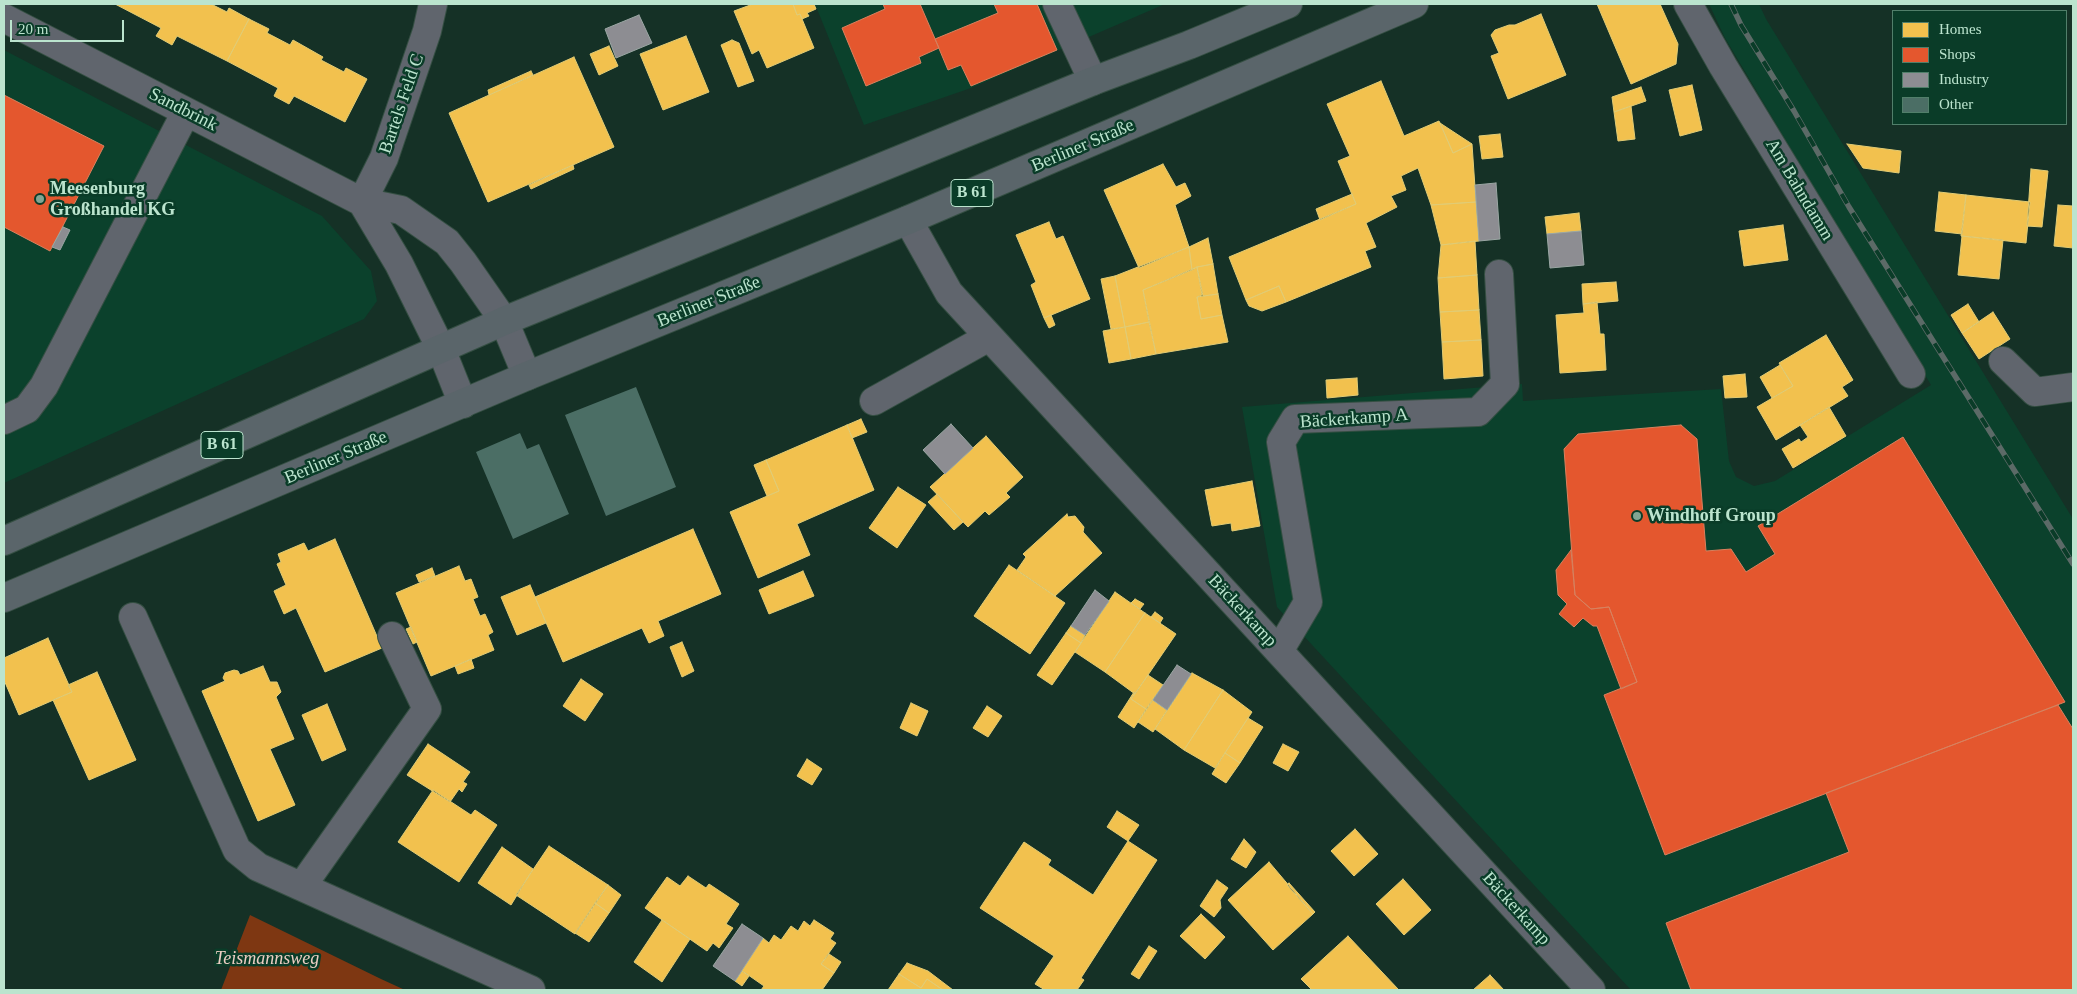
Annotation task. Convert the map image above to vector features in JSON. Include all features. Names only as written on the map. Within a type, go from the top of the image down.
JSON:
[{"type":"main road","name":"B 61","points":[[4,541],[504,321],[1093,82],[1190,46],[1288,4]]},
{"type":"main road","name":"Berliner Straße","points":[[4,598],[527,376],[908,220],[1414,4]]},
{"type":"street","name":"Bartels Feld C","points":[[362,202],[384,158],[427,31],[433,4]]},
{"type":"street","points":[[1057,4],[1093,82]]},
{"type":"street","name":"Am Bahndamm","points":[[1688,4],[1723,66],[1911,374]]},
{"type":"street","name":"Sandbrink","points":[[4,18],[362,202],[401,210],[447,242],[504,321],[527,376]]},
{"type":"street","points":[[4,420],[27,409],[44,386],[186,112]]},
{"type":"street","points":[[362,202],[399,264],[441,349],[463,404]]},
{"type":"street","name":"Bäckerkamp","points":[[908,220],[949,293],[1591,990]]},
{"type":"street","name":"Bäckerkamp A","points":[[1279,651],[1308,602],[1281,442],[1295,419],[1478,412],[1505,384],[1499,274]]},
{"type":"street","points":[[874,401],[989,337]]},
{"type":"street","points":[[2003,361],[2035,392],[2073,387]]},
{"type":"street","points":[[133,617],[237,850],[258,867],[531,990]]},
{"type":"street","points":[[302,886],[427,709],[392,636]]},
{"type":"shaded area","points":[[815,4],[1165,4],[971,88],[864,125]]},
{"type":"shaded area","points":[[1709,4],[1759,4],[1766,19],[2073,519],[2073,990],[1631,990],[1277,607],[1242,407],[1522,384],[1523,401],[1721,389],[1729,461],[1736,477],[1754,486],[1775,481],[1931,385],[1725,38]]},
{"type":"shaded area","points":[[4,50],[322,216],[371,271],[377,301],[364,319],[4,483]]},
{"type":"green space","name":"Teismannsweg","points":[[250,915],[381,979],[405,990],[221,990]]},
{"type":"building: Homes","points":[[115,4],[211,4],[227,12],[229,8],[249,19],[227,61],[177,36],[172,45],[156,36],[161,28]]},
{"type":"building: Homes","points":[[753,4],[793,4],[797,15],[800,14],[814,48],[767,68],[759,50],[752,54],[734,11]]},
{"type":"building: Homes","points":[[793,4],[814,4],[816,9],[807,13],[809,16],[802,19],[800,14],[797,15]]},
{"type":"building: Homes","points":[[1597,4],[1660,4],[1678,44],[1676,64],[1631,84]]},
{"type":"building: Homes","points":[[1541,14],[1566,75],[1508,99],[1491,56],[1499,53],[1491,35],[1495,30],[1515,25]]},
{"type":"building: Homes","points":[[249,19],[269,29],[267,33],[290,45],[293,40],[323,57],[321,60],[344,72],[346,68],[367,79],[345,122],[294,96],[289,104],[274,96],[278,88],[227,61]]},
{"type":"building: Homes","points":[[686,36],[709,92],[663,110],[640,54]]},
{"type":"building: Homes","points":[[732,40],[739,43],[754,81],[738,87],[721,45]]},
{"type":"building: Homes","points":[[609,46],[618,66],[599,75],[590,54]]},
{"type":"building: Homes","points":[[574,57],[614,147],[488,202],[449,113]]},
{"type":"building: Homes","points":[[531,71],[533,75],[489,95],[488,90]]},
{"type":"building: Homes","points":[[1381,81],[1404,136],[1439,121],[1453,153],[1472,144],[1476,202],[1431,205],[1418,168],[1401,176],[1406,190],[1391,196],[1397,207],[1366,223],[1376,247],[1365,251],[1371,267],[1286,302],[1279,286],[1246,300],[1229,257],[1356,204],[1338,161],[1350,156],[1327,104]]},
{"type":"building: Homes","points":[[1692,85],[1702,130],[1680,136],[1669,90]]},
{"type":"building: Homes","points":[[1641,87],[1646,101],[1614,112],[1612,97]]},
{"type":"building: Homes","points":[[1631,106],[1635,139],[1618,141],[1614,112]]},
{"type":"building: Homes","points":[[1440,123],[1472,144],[1453,153]]},
{"type":"building: Homes","points":[[1500,134],[1503,157],[1482,159],[1479,136]]},
{"type":"building: Homes","points":[[1847,144],[1901,151],[1899,173],[1863,168]]},
{"type":"building: Homes","points":[[1163,164],[1176,187],[1185,183],[1191,196],[1175,205],[1189,247],[1139,268],[1104,190]]},
{"type":"building: Homes","points":[[573,165],[574,169],[531,189],[529,185]]},
{"type":"building: Homes","points":[[2031,169],[2048,171],[2042,227],[2027,226]]},
{"type":"building: Homes","points":[[1939,192],[1966,195],[1962,234],[1935,231]]},
{"type":"building: Homes","points":[[1352,194],[1356,204],[1320,220],[1316,209]]},
{"type":"building: Homes","points":[[1966,195],[2030,202],[2026,243],[1961,236]]},
{"type":"building: Homes","points":[[1476,202],[1479,241],[1441,245],[1431,205]]},
{"type":"building: Homes","points":[[2058,205],[2073,206],[2073,248],[2054,246]]},
{"type":"building: Homes","points":[[1579,213],[1581,231],[1547,234],[1545,217]]},
{"type":"building: Homes","points":[[1049,222],[1056,239],[1063,236],[1090,299],[1044,318],[1031,285],[1036,282],[1016,235]]},
{"type":"building: Homes","points":[[1783,225],[1788,260],[1744,266],[1739,231]]},
{"type":"building: Homes","points":[[1962,236],[2003,240],[1999,279],[1958,275]]},
{"type":"building: Homes","points":[[1208,238],[1213,264],[1197,267],[1192,270],[1189,247]]},
{"type":"building: Homes","points":[[1475,241],[1477,275],[1438,278],[1441,245]]},
{"type":"building: Homes","points":[[1189,247],[1192,270],[1143,290],[1149,322],[1125,327],[1115,276]]},
{"type":"building: Homes","points":[[1213,264],[1218,294],[1203,296],[1197,267]]},
{"type":"building: Homes","points":[[1197,267],[1202,295],[1197,297],[1201,319],[1222,315],[1228,342],[1156,354],[1143,290]]},
{"type":"building: Homes","points":[[1477,275],[1479,310],[1440,312],[1438,278]]},
{"type":"building: Homes","points":[[1115,276],[1125,327],[1111,329],[1101,279]]},
{"type":"building: Homes","points":[[1616,282],[1618,301],[1583,304],[1582,284]]},
{"type":"building: Homes","points":[[1279,286],[1286,302],[1262,311],[1249,306],[1246,300]]},
{"type":"building: Homes","points":[[1218,294],[1222,315],[1201,319],[1197,297]]},
{"type":"building: Homes","points":[[1597,302],[1600,334],[1604,334],[1606,370],[1560,373],[1556,315],[1584,313],[1583,304]]},
{"type":"building: Homes","points":[[1968,304],[1979,322],[1962,333],[1951,315]]},
{"type":"building: Homes","points":[[1479,310],[1481,340],[1442,342],[1440,312]]},
{"type":"building: Homes","points":[[1993,312],[2010,339],[1979,359],[1962,333]]},
{"type":"building: Homes","points":[[1051,315],[1055,325],[1049,328],[1044,318]]},
{"type":"building: Homes","points":[[1149,322],[1156,354],[1131,359],[1125,327]]},
{"type":"building: Homes","points":[[1125,327],[1131,359],[1109,363],[1103,331]]},
{"type":"building: Homes","points":[[1826,335],[1853,380],[1842,387],[1848,396],[1776,440],[1757,407],[1793,386],[1779,363]]},
{"type":"building: Homes","points":[[1481,340],[1483,376],[1444,379],[1442,342]]},
{"type":"building: Homes","points":[[1780,365],[1793,386],[1772,398],[1760,377]]},
{"type":"building: Homes","points":[[1745,374],[1747,397],[1725,398],[1723,376]]},
{"type":"building: Homes","points":[[1357,378],[1358,395],[1327,398],[1326,380]]},
{"type":"building: Homes","points":[[1829,407],[1846,436],[1793,468],[1782,449],[1799,439],[1801,442],[1808,437],[1800,425]]},
{"type":"building: Homes","points":[[861,419],[867,432],[852,438],[847,425]]},
{"type":"building: Homes","points":[[847,425],[874,490],[797,524],[810,555],[758,578],[730,512],[779,491],[766,460]]},
{"type":"building: Homes","points":[[986,436],[1023,477],[1006,493],[1010,497],[989,515],[985,511],[968,527],[930,487]]},
{"type":"building: Homes","points":[[766,460],[779,491],[767,496],[754,465]]},
{"type":"building: Homes","points":[[1252,481],[1260,526],[1232,531],[1231,523],[1212,526],[1205,490]]},
{"type":"building: Homes","points":[[898,487],[926,505],[897,548],[869,528]]},
{"type":"building: Homes","points":[[937,494],[963,522],[954,530],[928,502]]},
{"type":"building: Homes","points":[[1067,514],[1068,517],[1075,516],[1084,527],[1083,532],[1102,553],[1055,596],[1017,570],[1026,557],[1023,554]]},
{"type":"building: Homes","points":[[693,529],[721,594],[658,621],[664,636],[649,643],[642,628],[563,662],[535,597]]},
{"type":"building: Homes","points":[[335,539],[382,648],[325,672],[296,608],[284,614],[274,591],[286,585],[277,564],[281,562],[278,554],[304,543],[308,551]]},
{"type":"building: Homes","points":[[1009,565],[1065,603],[1030,654],[974,616]]},
{"type":"building: Homes","points":[[459,566],[465,581],[471,579],[478,597],[473,599],[480,616],[485,614],[493,632],[488,635],[494,650],[431,676],[396,593]]},
{"type":"building: Homes","points":[[432,568],[435,576],[419,582],[416,575]]},
{"type":"building: Homes","points":[[803,571],[814,596],[769,614],[759,590]]},
{"type":"building: Homes","points":[[530,585],[546,623],[517,635],[501,597]]},
{"type":"building: Homes","points":[[1115,592],[1145,613],[1105,672],[1075,652]]},
{"type":"building: Homes","points":[[1135,599],[1144,604],[1140,609],[1131,603]]},
{"type":"building: Homes","points":[[1155,612],[1163,618],[1160,623],[1151,617]]},
{"type":"building: Homes","points":[[1145,613],[1176,634],[1135,694],[1105,672]]},
{"type":"building: Homes","points":[[1071,626],[1085,635],[1081,643],[1066,633]]},
{"type":"building: Homes","points":[[411,627],[417,642],[413,644],[406,629]]},
{"type":"building: Homes","points":[[1066,633],[1081,643],[1052,685],[1037,675]]},
{"type":"building: Homes","points":[[48,638],[72,692],[19,715],[4,680],[4,658]]},
{"type":"building: Homes","points":[[682,642],[694,671],[682,677],[670,647]]},
{"type":"building: Homes","points":[[471,659],[474,668],[458,674],[455,666]]},
{"type":"building: Homes","points":[[263,666],[270,682],[277,682],[281,692],[276,697],[294,739],[270,749],[295,805],[258,821],[202,691],[225,681],[223,678],[225,673],[234,670],[238,671],[240,675]]},
{"type":"building: Homes","points":[[97,672],[136,760],[89,780],[53,700],[72,692],[68,685]]},
{"type":"building: Homes","points":[[1192,673],[1223,690],[1184,750],[1155,729]]},
{"type":"building: Homes","points":[[1148,675],[1163,685],[1146,709],[1131,699]]},
{"type":"building: Homes","points":[[581,679],[603,694],[585,721],[563,706]]},
{"type":"building: Homes","points":[[1223,690],[1252,712],[1215,768],[1184,750]]},
{"type":"building: Homes","points":[[1134,692],[1135,694],[1131,699],[1146,709],[1134,728],[1118,717]]},
{"type":"building: Homes","points":[[1153,700],[1167,710],[1153,732],[1138,722]]},
{"type":"building: Homes","points":[[911,703],[928,711],[917,736],[900,728]]},
{"type":"building: Homes","points":[[327,704],[346,750],[322,761],[302,715]]},
{"type":"building: Homes","points":[[987,706],[1002,716],[988,737],[973,728]]},
{"type":"building: Homes","points":[[1248,718],[1263,727],[1240,763],[1225,753]]},
{"type":"building: Homes","points":[[428,744],[470,772],[463,782],[467,784],[462,792],[459,789],[450,802],[407,775]]},
{"type":"building: Homes","points":[[1283,744],[1299,752],[1288,771],[1273,763]]},
{"type":"building: Homes","points":[[1225,753],[1240,763],[1226,783],[1212,774]]},
{"type":"building: Homes","points":[[807,759],[822,769],[812,785],[797,776]]},
{"type":"building: Homes","points":[[433,790],[471,815],[475,810],[497,825],[459,882],[398,842]]},
{"type":"building: Homes","points":[[1117,811],[1139,825],[1128,841],[1107,827]]},
{"type":"building: Homes","points":[[1355,829],[1378,854],[1354,876],[1331,851]]},
{"type":"building: Homes","points":[[1244,839],[1256,852],[1246,868],[1231,859]]},
{"type":"building: Homes","points":[[1128,841],[1157,860],[1081,978],[1084,980],[1077,990],[1045,990],[1035,984],[1054,956],[980,908],[1024,842],[1051,860],[1048,865],[1093,895]]},
{"type":"building: Homes","points":[[549,846],[608,885],[575,934],[516,895]]},
{"type":"building: Homes","points":[[502,847],[533,869],[511,905],[478,883]]},
{"type":"building: Homes","points":[[1269,862],[1313,914],[1273,950],[1228,900]]},
{"type":"building: Homes","points":[[688,876],[706,888],[709,884],[739,904],[726,924],[733,928],[719,948],[713,943],[707,951],[645,908],[667,877],[680,886]]},
{"type":"building: Homes","points":[[1403,879],[1431,910],[1404,935],[1376,904]]},
{"type":"building: Homes","points":[[1217,880],[1228,888],[1220,900],[1221,908],[1214,917],[1200,906]]},
{"type":"building: Homes","points":[[1289,883],[1315,912],[1313,914],[1287,885]]},
{"type":"building: Homes","points":[[608,885],[621,895],[609,913],[595,903]]},
{"type":"building: Homes","points":[[595,903],[609,913],[589,942],[575,933]]},
{"type":"building: Homes","points":[[1201,914],[1225,937],[1205,959],[1180,936]]},
{"type":"building: Homes","points":[[662,920],[690,939],[662,982],[634,962]]},
{"type":"building: Homes","points":[[814,920],[834,933],[830,939],[836,943],[821,964],[834,973],[822,990],[761,990],[764,986],[741,970],[763,938],[769,943],[774,935],[781,940],[791,926],[798,931],[804,921],[810,926]]},
{"type":"building: Homes","points":[[1348,936],[1398,989],[1312,990],[1301,979]]},
{"type":"building: Homes","points":[[1149,946],[1157,951],[1139,979],[1131,974]]},
{"type":"building: Homes","points":[[829,954],[841,962],[834,973],[821,964]]},
{"type":"building: Homes","points":[[907,963],[928,971],[953,990],[943,990],[927,979],[921,988],[899,974]]},
{"type":"building: Homes","points":[[742,971],[749,976],[742,986],[735,981]]},
{"type":"building: Homes","points":[[899,974],[921,988],[927,979],[943,990],[888,990]]},
{"type":"building: Homes","points":[[1490,975],[1504,990],[1473,990]]},
{"type":"building: Shops","points":[[883,4],[920,4],[939,48],[919,57],[921,63],[866,86],[842,28],[885,9]]},
{"type":"building: Shops","points":[[994,4],[1037,4],[1057,50],[971,86],[961,65],[948,70],[935,39],[998,13]]},
{"type":"building: Shops","name":"Meesenburg Großhandel KG","points":[[4,95],[104,146],[50,251],[4,227]]},
{"type":"building: Shops","points":[[1681,425],[1697,439],[1706,551],[1731,549],[1746,572],[1775,554],[1758,526],[1903,437],[2065,702],[1665,855],[1604,695],[1637,682],[1609,607],[1591,609],[1575,595],[1564,449],[1578,434]]},
{"type":"building: Shops","points":[[1571,550],[1575,595],[1591,609],[1609,607],[1637,682],[1621,689],[1597,626],[1593,626],[1583,618],[1574,627],[1559,614],[1567,604],[1558,595],[1556,570]]},
{"type":"building: Shops","points":[[2058,705],[2073,729],[2073,990],[1691,990],[1666,923],[1849,852],[1826,793]]},
{"type":"building: Industry","points":[[639,15],[652,43],[616,58],[605,29]]},
{"type":"building: Industry","points":[[1496,183],[1500,239],[1479,241],[1475,185]]},
{"type":"building: Industry","points":[[63,227],[70,230],[60,250],[52,247]]},
{"type":"building: Industry","points":[[1581,231],[1584,265],[1550,268],[1547,234]]},
{"type":"building: Industry","points":[[951,424],[973,448],[945,474],[923,450]]},
{"type":"building: Industry","points":[[1095,590],[1109,601],[1085,635],[1071,626]]},
{"type":"building: Industry","points":[[1177,665],[1191,674],[1167,710],[1153,700]]},
{"type":"building: Industry","points":[[742,924],[763,938],[735,981],[713,966]]},
{"type":"building: Other","points":[[636,387],[676,487],[606,516],[565,415]]},
{"type":"building: Other","points":[[520,433],[527,449],[539,444],[569,514],[513,539],[476,452]]},
{"type":"railway","points":[[1731,4],[1741,25],[1794,111],[1849,207],[2073,564]]},
{"type":"place","name":"Meesenburg Großhandel KG","points":[[40,199]]},
{"type":"place","name":"Windhoff Group","points":[[1637,516]]}]
